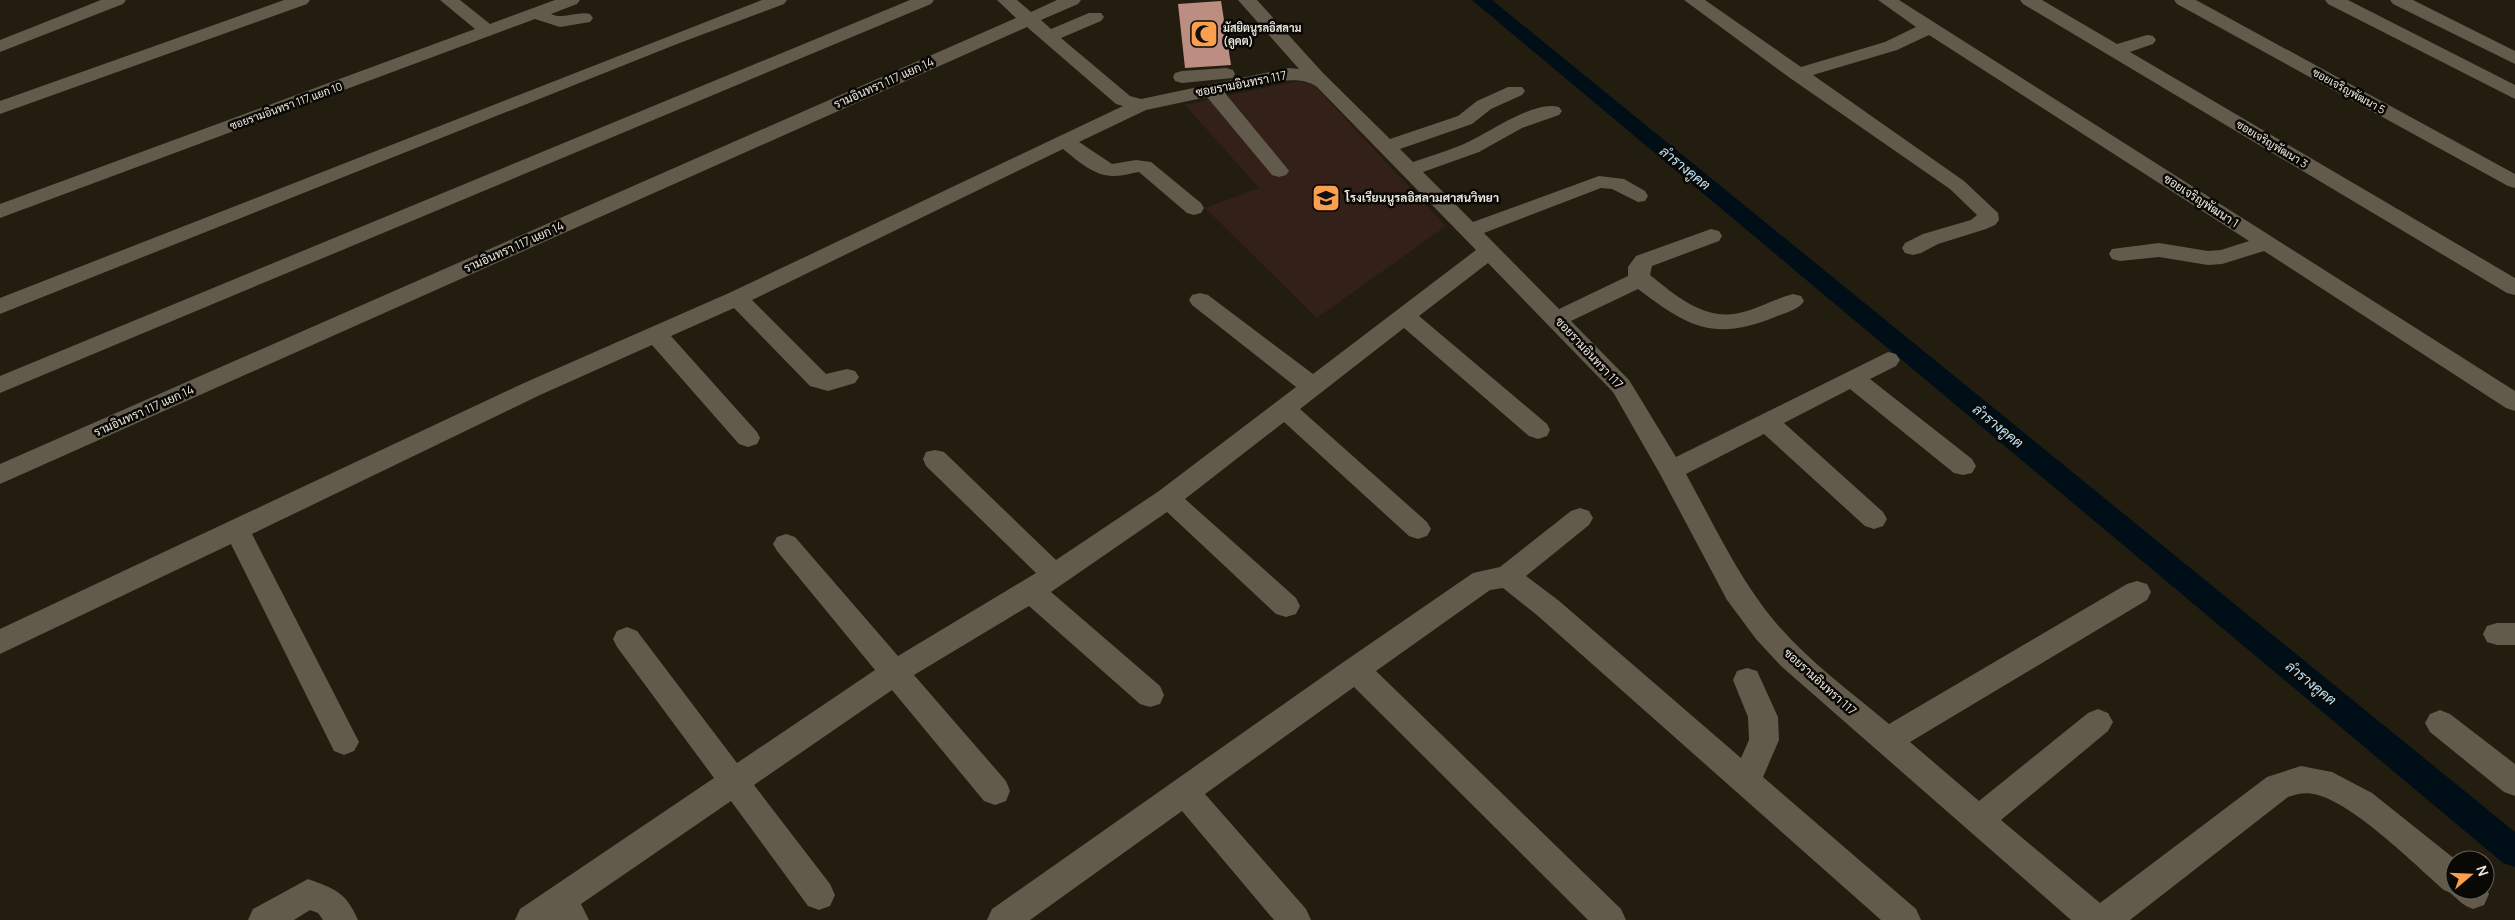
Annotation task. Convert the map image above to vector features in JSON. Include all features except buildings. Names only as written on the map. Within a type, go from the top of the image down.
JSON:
[{"type":"street","points":[[0,46],[116,0]]},
{"type":"street","points":[[0,108],[174,44],[302,0]]},
{"type":"street","points":[[449,0],[488,31]]},
{"type":"street","name":"ซอยรามอินทรา 117 แยก 10","points":[[0,211],[572,0]]},
{"type":"street","points":[[0,306],[671,40],[778,0]]},
{"type":"street","points":[[0,385],[925,0]]},
{"type":"street","points":[[1006,0],[1123,100],[1140,105]]},
{"type":"street","name":"รามอินทรา 117 แยก 14","points":[[0,475],[1072,0]]},
{"type":"street","points":[[1247,0],[1316,77]]},
{"type":"street","points":[[1693,0],[1957,185],[1987,213],[1988,220],[1977,226],[1924,241],[1913,248]]},
{"type":"street","name":"ซอยเจริญพัฒนา 1","points":[[1887,0],[2515,402]]},
{"type":"street","name":"ซอยเจริญพัฒนา 3","points":[[2029,0],[2515,288]]},
{"type":"street","name":"ซอยเจริญพัฒนา 5","points":[[2183,0],[2515,182]]},
{"type":"street","points":[[2334,0],[2515,93]]},
{"type":"street","points":[[2399,0],[2515,58]]},
{"type":"street","points":[[537,13],[547,20],[556,23],[584,18]]},
{"type":"street","points":[[1049,36],[1095,17]]},
{"type":"street","points":[[1797,74],[1891,46],[1930,27]]},
{"type":"street","points":[[2116,52],[2147,40]]},
{"type":"street","points":[[1182,77],[1225,73],[1222,88],[1279,171]]},
{"type":"street","name":"ซอยรามอินทรา 117","points":[[0,642],[238,531],[532,389],[737,298],[1140,105],[1289,74],[1316,77],[1557,319],[1620,386],[1672,470],[1737,592],[1766,631],[1791,658],[2095,920]]},
{"type":"street","points":[[1385,147],[1465,120],[1484,104],[1515,91]]},
{"type":"street","points":[[1408,170],[1472,148],[1515,124],[1552,111]]},
{"type":"street","points":[[2399,139],[2420,130]]},
{"type":"street","points":[[1066,142],[1102,166],[1112,170],[1138,165],[1144,166],[1194,208]]},
{"type":"street","points":[[2452,168],[2474,160]]},
{"type":"street","points":[[1469,232],[1599,182],[1617,183],[1638,196]]},
{"type":"street","points":[[1711,236],[1644,261],[1639,266],[1640,279],[1674,304],[1712,322],[1738,321],[1793,301]]},
{"type":"street","points":[[2120,254],[2160,250],[2208,258],[2222,258],[2267,243]]},
{"type":"street","points":[[531,920],[566,910],[732,781],[895,672],[1032,591],[1168,498],[1489,251]]},
{"type":"street","points":[[1557,319],[1640,279]]},
{"type":"street","points":[[737,298],[818,380],[828,383],[847,376]]},
{"type":"street","points":[[1200,300],[1313,387]]},
{"type":"street","points":[[1406,316],[1538,430]]},
{"type":"street","points":[[656,334],[748,438]]},
{"type":"street","points":[[1672,470],[1888,360]]},
{"type":"street","points":[[1852,378],[1963,466]]},
{"type":"street","points":[[1285,409],[1418,529]]},
{"type":"street","points":[[1767,422],[1874,519]]},
{"type":"street","points":[[935,459],[1055,575]]},
{"type":"street","points":[[1168,498],[1286,606]]},
{"type":"street","points":[[1003,920],[1185,793],[1355,669],[1483,581],[1507,576],[1580,518]]},
{"type":"street","points":[[238,531],[344,742]]},
{"type":"street","points":[[786,544],[995,791]]},
{"type":"street","points":[[1507,576],[1548,608],[1906,920]]},
{"type":"street","points":[[1032,591],[1150,695]]},
{"type":"street","points":[[1886,741],[2137,592]]},
{"type":"street","points":[[627,639],[819,895]]},
{"type":"street","points":[[1355,669],[1610,920]]},
{"type":"street","points":[[1746,780],[1764,740],[1763,717],[1747,680]]},
{"type":"street","points":[[1978,819],[2098,722]]},
{"type":"street","points":[[2440,723],[2515,782]]},
{"type":"street","points":[[2104,920],[2278,787],[2304,778],[2333,787],[2363,803],[2445,871]]},
{"type":"street","points":[[1185,793],[1295,920]]},
{"type":"street","points":[[264,920],[308,894],[329,902],[342,920]]},
{"type":"shaded area","name":"โรงเรียนนูรลอิสลามศาสนวิทยา","points":[[1297,81],[1313,84],[1446,226],[1317,318],[1205,208],[1259,188],[1185,105]]},
{"type":"waterway","name":"ลำรางคูคต","points":[[1481,0],[2515,852]]},
{"type":"place","name":"มัสยิตนูรลอิสลาม (คูคต)","points":[[1204,34]]},
{"type":"place","name":"โรงเรียนนูรลอิสลามศาสนวิทยา","points":[[1326,198]]}]
